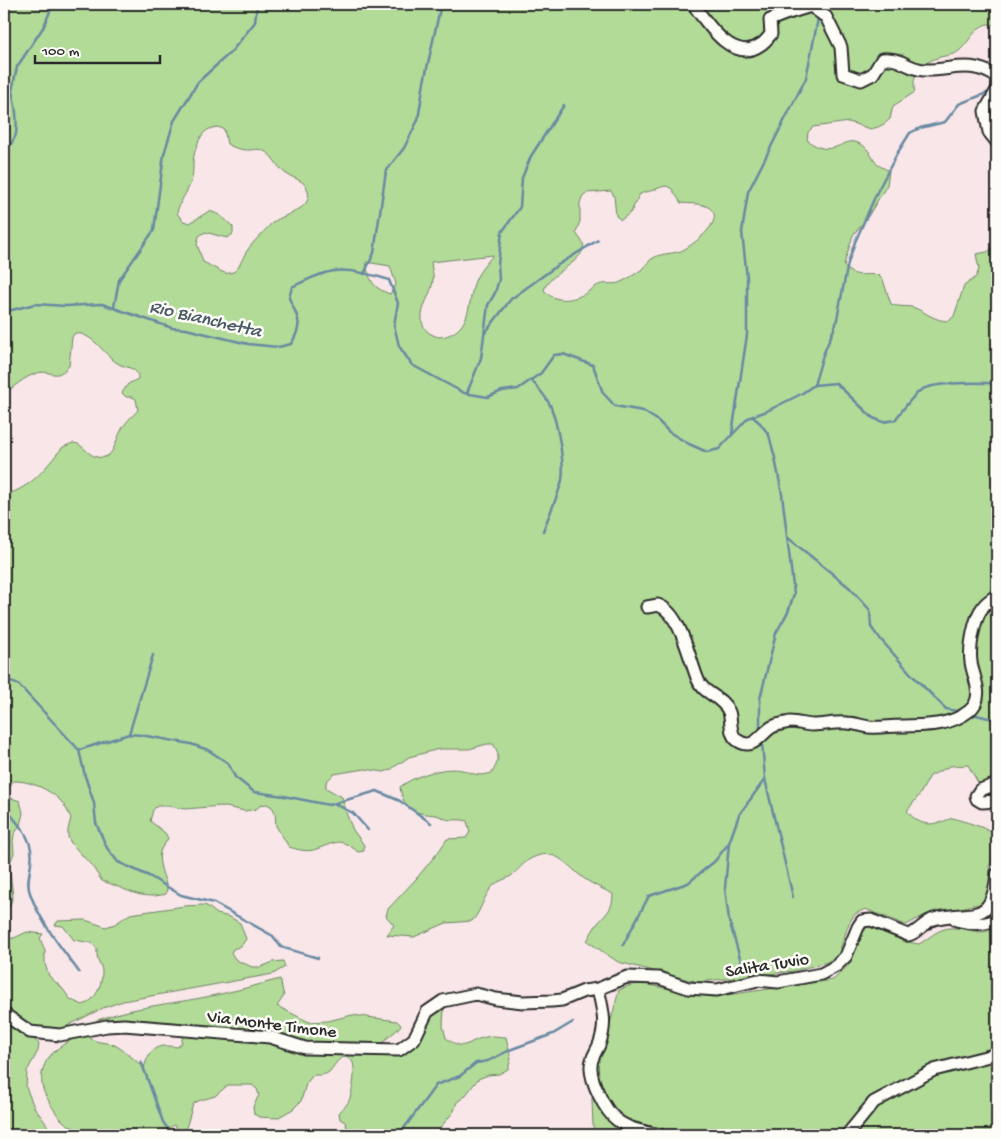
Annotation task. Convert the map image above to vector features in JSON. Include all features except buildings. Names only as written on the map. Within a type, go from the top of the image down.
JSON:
[{"type":"street","points":[[693,4],[704,20],[727,45],[747,50],[760,46],[772,34],[770,20],[811,6],[826,17],[841,47],[843,74],[861,80],[873,74],[882,59],[893,58],[924,70],[961,66],[975,68],[997,77]]},
{"type":"street","points":[[997,90],[985,111],[989,132],[997,142]]},
{"type":"street","points":[[647,607],[658,605],[669,611],[677,626],[700,685],[719,699],[725,706],[729,713],[732,732],[735,738],[743,743],[751,743],[755,742],[772,727],[792,722],[811,725],[845,722],[871,727],[923,726],[949,721],[966,713],[973,707],[977,692],[978,683],[971,660],[977,619],[982,608],[997,595]]},
{"type":"street","points":[[997,784],[980,790],[976,796],[980,802],[997,801]]},
{"type":"street","points":[[947,917],[976,913],[988,906],[994,895],[997,874]]},
{"type":"street","points":[[947,917],[964,922],[985,924],[995,921],[997,918]]},
{"type":"street","name":"Salita Tuvio","points":[[598,989],[627,977],[659,978],[688,988],[716,990],[758,980],[778,982],[797,979],[820,974],[836,966],[846,956],[858,927],[865,920],[871,920],[908,934],[914,933],[930,921],[947,917]]},
{"type":"street","points":[[598,989],[605,1021],[604,1033],[592,1057],[590,1067],[596,1086],[604,1104],[617,1121],[660,1135]]},
{"type":"street","name":"Via Monte Timone","points":[[4,1014],[30,1032],[60,1035],[107,1026],[124,1025],[270,1037],[305,1048],[399,1050],[414,1040],[428,1012],[443,1001],[476,994],[496,1000],[552,1001],[562,1000],[584,991],[598,989]]},
{"type":"street","points":[[847,1135],[874,1102],[934,1070],[997,1054]]},
{"type":"green space","points":[[4,4],[997,4],[997,26],[991,24],[980,27],[957,53],[932,60],[922,67],[914,81],[915,92],[893,106],[890,119],[884,124],[871,129],[849,122],[813,127],[808,132],[807,140],[816,146],[824,148],[837,147],[853,142],[858,143],[867,149],[877,164],[889,171],[887,185],[867,218],[853,235],[844,266],[855,274],[878,275],[883,280],[891,304],[915,308],[935,318],[949,321],[954,316],[964,286],[976,277],[979,269],[976,254],[987,252],[997,245],[997,796],[984,793],[968,765],[950,766],[930,776],[920,794],[907,811],[912,817],[923,823],[934,824],[953,818],[979,826],[993,834],[993,856],[989,867],[992,888],[988,899],[979,904],[925,915],[906,925],[865,909],[855,914],[849,923],[838,955],[827,962],[794,971],[698,982],[618,962],[587,941],[609,910],[613,894],[586,880],[560,858],[547,854],[532,858],[511,876],[494,885],[487,893],[478,913],[472,921],[446,923],[414,937],[387,935],[394,925],[386,916],[388,909],[416,879],[447,839],[466,838],[470,832],[467,821],[449,820],[412,810],[404,802],[400,787],[421,776],[447,769],[462,770],[479,775],[492,773],[498,755],[493,744],[487,744],[469,749],[439,749],[409,757],[384,772],[365,769],[334,774],[326,782],[326,788],[342,797],[344,808],[353,830],[364,845],[364,851],[358,852],[341,842],[310,851],[289,847],[276,826],[275,812],[267,804],[245,811],[221,806],[185,809],[157,806],[153,810],[150,821],[165,833],[168,838],[159,857],[167,889],[166,894],[157,896],[133,893],[102,881],[92,866],[71,843],[68,837],[68,830],[71,818],[62,802],[50,792],[38,786],[13,781],[7,791],[8,797],[20,801],[23,813],[20,825],[14,835],[14,853],[9,865],[13,896],[4,917],[4,496],[31,482],[63,447],[73,443],[78,444],[97,457],[107,456],[113,449],[126,422],[138,410],[136,399],[126,397],[122,393],[128,384],[138,379],[138,376],[134,370],[113,360],[88,337],[75,333],[72,337],[69,366],[64,371],[56,374],[37,373],[23,380],[4,394]],"holes":[[[217,127],[224,129],[227,144],[243,150],[260,150],[267,153],[288,175],[302,182],[308,191],[306,203],[301,208],[271,224],[249,247],[237,269],[230,273],[220,271],[203,262],[197,244],[199,236],[205,232],[227,238],[233,234],[233,227],[222,217],[209,211],[190,223],[183,221],[177,213],[191,182],[194,156],[198,144],[201,137],[210,129]],[[667,186],[672,189],[681,203],[698,204],[708,207],[713,212],[712,225],[700,238],[681,251],[655,257],[641,270],[624,281],[596,286],[581,296],[570,299],[558,299],[544,290],[547,284],[574,261],[583,249],[583,243],[576,233],[580,221],[580,203],[586,193],[611,191],[614,196],[616,216],[621,220],[631,212],[639,195]],[[493,255],[475,280],[468,312],[462,325],[451,334],[438,337],[429,333],[424,328],[422,321],[423,311],[433,280],[431,262]],[[366,262],[390,266],[396,284],[390,294],[375,286]]]},
{"type":"green space","points":[[203,905],[217,914],[230,917],[240,923],[246,939],[241,946],[233,949],[231,953],[236,960],[252,967],[261,967],[273,962],[283,961],[285,967],[273,974],[123,1001],[103,1008],[59,1030],[44,1030],[26,1024],[11,1027],[34,1039],[39,1044],[38,1051],[27,1071],[26,1087],[34,1107],[47,1125],[47,1132],[40,1135],[4,1135],[4,938],[14,938],[27,932],[43,934],[40,938],[45,951],[45,964],[49,976],[71,1000],[83,1005],[95,996],[101,982],[102,969],[97,957],[97,949],[92,943],[74,940],[63,926],[55,925],[58,921],[85,920],[106,927],[115,924],[130,914]]},
{"type":"green space","points":[[869,925],[876,926],[902,941],[919,944],[945,929],[957,928],[984,932],[997,928],[997,1135],[597,1135],[593,1127],[592,1100],[596,1063],[606,1039],[619,990],[631,985],[644,984],[713,997],[833,980],[850,964],[860,936]]},
{"type":"green space","points":[[280,979],[284,996],[277,1006],[309,1022],[328,1021],[352,1015],[397,1021],[401,1025],[381,1045],[394,1045],[405,1042],[413,1034],[422,1012],[435,999],[444,1007],[443,1026],[446,1038],[458,1045],[466,1045],[488,1036],[506,1037],[511,1059],[508,1069],[499,1074],[488,1075],[478,1079],[465,1096],[457,1102],[454,1111],[440,1128],[437,1135],[345,1135],[347,1127],[345,1122],[340,1119],[339,1113],[351,1096],[354,1070],[351,1060],[346,1057],[341,1058],[328,1073],[313,1075],[306,1084],[301,1101],[293,1109],[277,1118],[259,1117],[254,1114],[253,1107],[259,1095],[257,1089],[252,1085],[228,1085],[215,1096],[193,1104],[184,1135],[174,1125],[157,1135],[104,1135],[101,1133],[97,1135],[82,1131],[62,1120],[45,1095],[42,1078],[43,1069],[47,1061],[60,1047],[86,1034],[88,1024],[116,1014],[211,996]],"holes":[[[131,1029],[183,1035],[181,1044],[177,1047],[164,1046],[155,1048],[149,1055],[144,1068],[115,1045],[95,1041],[87,1034]]]},
{"type":"waterway","points":[[12,91],[17,67],[44,26],[53,4]]},
{"type":"waterway","points":[[114,307],[119,280],[154,230],[164,154],[174,121],[198,82],[232,51],[255,22],[257,4]]},
{"type":"waterway","points":[[364,274],[374,253],[386,171],[404,148],[418,120],[424,82],[441,4]]},
{"type":"waterway","points":[[732,434],[747,335],[747,278],[742,232],[748,192],[806,78],[819,14]]},
{"type":"waterway","points":[[4,67],[10,83],[17,117],[15,137],[4,155]]},
{"type":"waterway","points":[[814,385],[823,355],[836,324],[848,263],[855,242],[878,190],[898,152],[910,133],[920,128],[945,122],[959,104],[992,91]]},
{"type":"waterway","points":[[467,393],[481,358],[488,305],[495,293],[499,279],[498,264],[502,232],[520,207],[522,178],[531,156],[564,105]]},
{"type":"waterway","points":[[485,333],[511,299],[558,265],[598,240]]},
{"type":"waterway","name":"Rio Bianchetta","points":[[4,312],[35,304],[66,306],[102,304],[172,328],[186,329],[248,344],[278,347],[291,344],[297,331],[297,316],[289,298],[292,287],[328,272],[347,271],[362,273],[389,280],[398,303],[394,325],[399,346],[412,365],[464,393],[488,397],[502,391],[518,389],[541,373],[554,355],[563,354],[593,365],[603,393],[615,406],[643,411],[657,420],[669,432],[707,452],[719,449],[748,418],[767,411],[801,394],[814,385],[836,383],[873,418],[883,422],[895,420],[914,396],[927,387],[958,383],[997,384]]},
{"type":"waterway","points":[[531,380],[544,395],[553,412],[558,431],[563,473],[561,486],[543,531]]},
{"type":"waterway","points":[[753,417],[769,435],[775,458],[782,494],[794,594],[788,612],[776,633],[760,699],[760,731]]},
{"type":"waterway","points":[[787,537],[850,588],[870,610],[871,627],[912,675],[946,709],[962,712]]},
{"type":"waterway","points":[[129,734],[153,655]]},
{"type":"waterway","points":[[4,679],[19,685],[79,750],[94,803],[96,823],[107,848],[118,862],[149,876],[181,895],[214,903],[273,936],[281,947],[318,958]]},
{"type":"waterway","points":[[972,714],[997,720]]},
{"type":"waterway","points":[[79,750],[129,734],[191,744],[208,750],[228,763],[235,777],[254,792],[329,805],[377,791],[400,801],[431,823]]},
{"type":"waterway","points":[[762,742],[765,779],[793,897]]},
{"type":"waterway","points":[[744,972],[729,920],[725,888],[729,843],[739,815],[765,779]]},
{"type":"waterway","points":[[335,804],[353,813],[368,830]]},
{"type":"waterway","points":[[4,806],[28,839],[32,854],[28,886],[34,904],[51,934],[79,972]]},
{"type":"waterway","points":[[623,945],[649,896],[688,883],[715,861],[728,844]]},
{"type":"waterway","points":[[396,1135],[405,1127],[436,1085],[460,1076],[476,1063],[488,1061],[512,1049],[553,1034],[573,1022]]},
{"type":"waterway","points":[[141,1061],[163,1122],[172,1135]]}]
